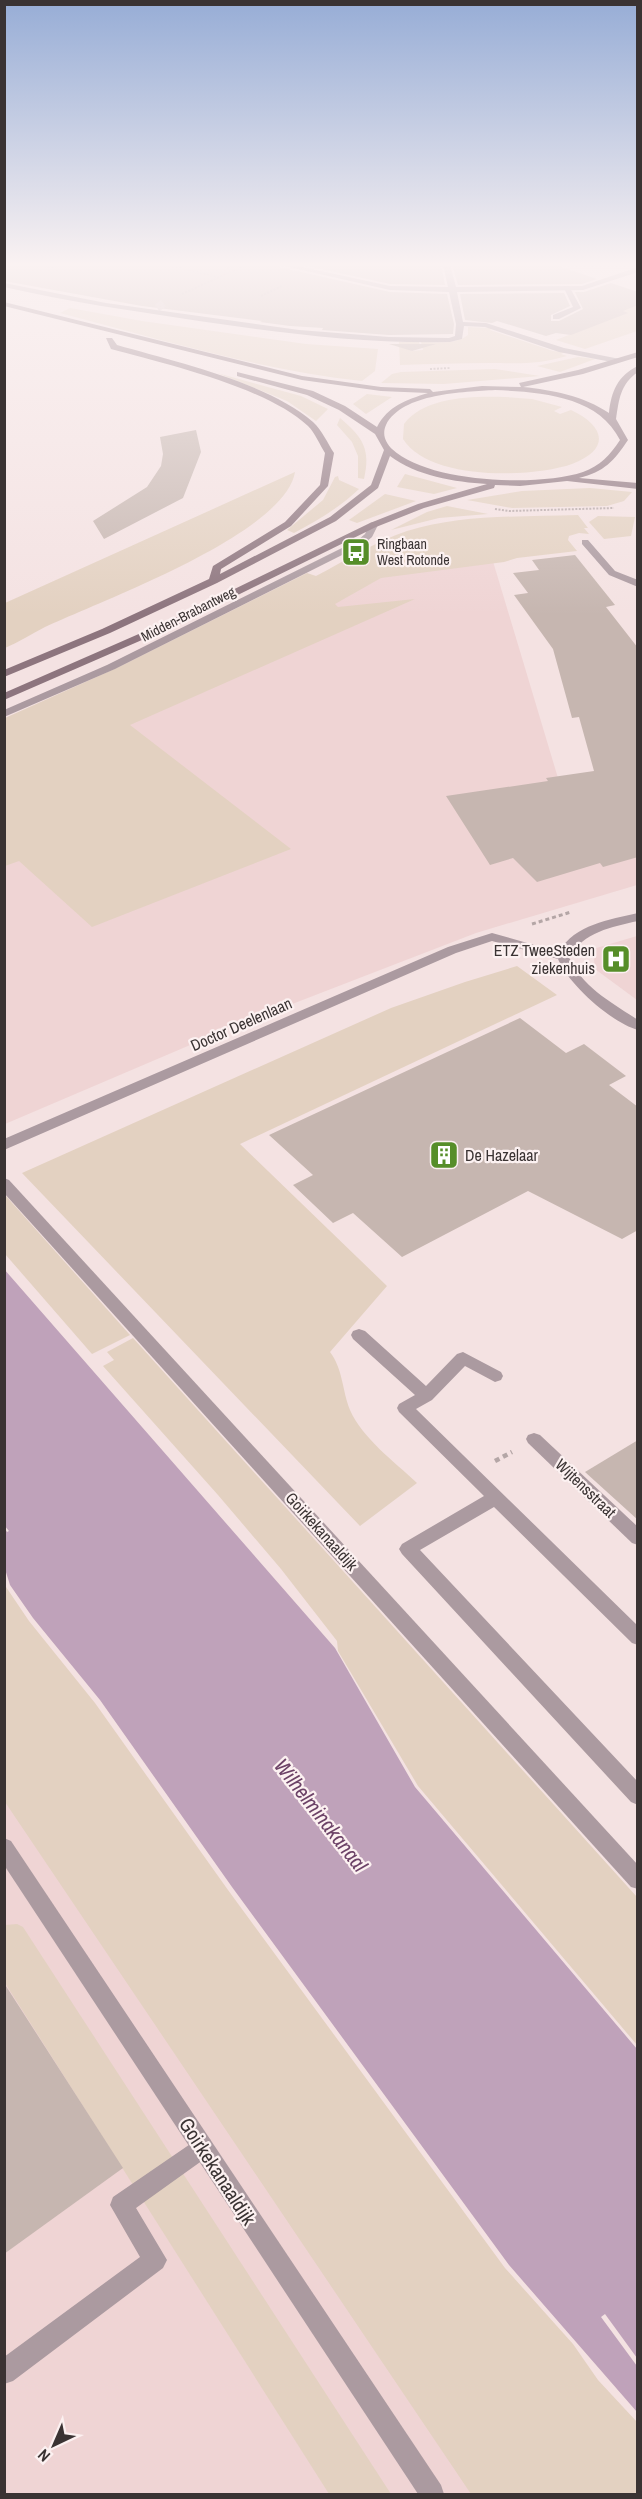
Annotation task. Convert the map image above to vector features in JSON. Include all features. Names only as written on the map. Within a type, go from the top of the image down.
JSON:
[{"type":"main road","name":"Midden-Brabantweg","points":[[214,581],[216,568],[284,528],[305,511],[321,493],[330,476],[331,458],[323,436],[305,418],[281,402],[231,382]]},
{"type":"main road","points":[[269,382],[310,393],[342,408],[380,433]]},
{"type":"main road","points":[[328,382],[381,389],[454,391],[505,389],[546,393],[572,399],[595,408],[612,419],[627,438],[621,449],[608,462],[587,472],[559,479]]},
{"type":"main road","points":[[505,389],[539,382]]},
{"type":"main road","points":[[612,419],[616,390],[621,382]]},
{"type":"main road","points":[[454,391],[424,397],[400,407],[385,419],[380,433],[381,440],[388,450],[406,462],[432,473],[466,480],[502,483],[559,479],[638,486]]},
{"type":"main road","name":"Midden-Brabantweg","points":[[4,675],[214,581],[333,519],[359,501],[377,482],[388,450]]},
{"type":"main road","name":"Midden-Brabantweg","points":[[4,697],[166,626],[373,525],[421,506],[502,483]]},
{"type":"street","name":"Midden-Brabantweg","points":[[4,714],[111,667],[361,542],[369,535],[373,525]]},
{"type":"street","points":[[585,542],[612,573],[638,584]]},
{"type":"street","points":[[638,917],[603,926],[580,936],[572,942],[563,957],[566,968],[584,988],[638,1026]]},
{"type":"street","points":[[492,937],[563,957]]},
{"type":"street","name":"Doctor Deelenlaan","points":[[4,1146],[414,965],[492,937]]},
{"type":"street","name":"Goirkekanaaldijk","points":[[4,1183],[638,1880]]},
{"type":"street","points":[[359,1335],[426,1396]]},
{"type":"street","points":[[495,1376],[463,1358],[426,1396],[405,1408],[638,1638]]},
{"type":"street","name":"Wijtensstraat","points":[[534,1439],[638,1538]]},
{"type":"street","points":[[497,1497],[408,1549],[638,1796]]},
{"type":"street","name":"Goirkekanaaldijk","points":[[4,1847],[11,1871],[202,2147],[432,2494]]},
{"type":"street","points":[[4,2372],[155,2260],[121,2205],[202,2147]]},
{"type":"path","points":[[492,937],[572,912]]},
{"type":"path","points":[[474,1474],[534,1439]]},
{"type":"shaded area","points":[[239,382],[248,382],[301,396],[328,409],[316,421],[287,401]]},
{"type":"shaded area","points":[[383,382],[473,382],[444,384],[381,383]]},
{"type":"shaded area","points":[[367,394],[392,397],[366,414],[353,404]]},
{"type":"shaded area","points":[[465,398],[532,399],[562,407],[554,411],[560,414],[571,410],[582,416],[597,430],[598,445],[585,458],[572,464],[554,469],[508,473],[457,469],[435,463],[416,453],[403,439],[404,424],[424,408]]},
{"type":"shaded area","points":[[340,418],[360,438],[366,452],[364,479],[358,478],[358,456],[352,442],[337,425]]},
{"type":"shaded area","points":[[295,472],[284,495],[259,519],[226,541],[146,583],[45,627],[5,648],[5,603]]},
{"type":"shaded area","points":[[405,474],[457,488],[434,494],[397,487]]},
{"type":"shaded area","points":[[338,476],[339,480],[359,489],[336,508],[294,533],[287,530],[323,500],[335,477]]},
{"type":"shaded area","points":[[590,488],[632,492],[624,501],[607,506],[512,508],[467,500],[522,491]]},
{"type":"shaded area","points":[[385,494],[416,501],[357,523],[349,520]]},
{"type":"shaded area","points":[[447,506],[488,514],[439,518],[391,530],[427,512]]},
{"type":"shaded area","points":[[578,515],[588,528],[584,528],[589,534],[579,533],[569,536],[568,540],[577,551],[381,578],[335,604],[338,607],[415,599],[130,725],[291,849],[92,927],[19,861],[5,866],[5,718],[121,666],[307,573],[316,576],[395,535],[428,526],[470,519]]},
{"type":"shaded area","points":[[598,516],[635,517],[631,536],[604,539],[589,522]]},
{"type":"shaded area","points":[[489,548],[561,788],[637,787],[637,885],[476,933],[230,1028],[5,1124],[4,770],[371,577]]},
{"type":"shaded area","name":"ETZ TweeSteden ziekenhuis","points":[[638,936],[637,1000],[595,969],[593,949]]},
{"type":"shaded area","points":[[517,966],[557,995],[240,1144],[387,1286],[330,1352],[340,1373],[347,1402],[355,1420],[380,1449],[417,1483],[360,1526],[22,1173],[391,1008]]},
{"type":"shaded area","points":[[5,1195],[130,1335],[92,1354],[5,1254]]},
{"type":"shaded area","points":[[133,1338],[637,1897],[637,2045],[418,1786],[338,1651],[337,1641],[281,1569],[103,1366],[114,1360],[107,1352]]},
{"type":"shaded area","points":[[4,1584],[29,1621],[95,1703],[228,1890],[505,2268],[573,2344],[598,2380],[637,2422],[637,2494],[471,2494],[5,1802]]},
{"type":"shaded area","points":[[5,1666],[600,2494],[5,2494]]},
{"type":"shaded area","points":[[17,1924],[23,1927],[391,2494],[329,2494],[5,1983],[5,1925]]},
{"type":"water","name":"Wilhelminakanaal","points":[[4,1269],[335,1648],[415,1787],[637,2049],[637,2358],[605,2314],[601,2317],[637,2366],[637,2412],[509,2265],[232,1887],[100,1700],[33,1618],[10,1585],[5,1569],[5,1529],[9,1531],[4,1525]]},
{"type":"building","points":[[196,430],[201,452],[183,498],[104,539],[93,521],[147,487],[161,466],[163,454],[160,437]]},
{"type":"building","points":[[575,555],[615,605],[606,607],[638,648],[638,857],[603,867],[600,863],[537,882],[513,858],[490,865],[446,796],[548,781],[546,778],[594,771],[579,717],[572,718],[553,649],[514,595],[528,593],[513,573],[539,570],[532,560]]},
{"type":"building","name":"De Hazelaar","points":[[520,1018],[566,1053],[584,1044],[626,1076],[609,1085],[638,1107],[638,1230],[622,1239],[528,1191],[402,1257],[353,1213],[333,1223],[293,1185],[313,1175],[269,1135]]},
{"type":"building","points":[[638,1440],[638,1520],[585,1472]]},
{"type":"building","points":[[4,1983],[123,2168],[4,2254]]},
{"type":"place","name":"Ringbaan West Rotonde","points":[[356,552]]},
{"type":"place","name":"ETZ TweeSteden ziekenhuis","points":[[616,959]]},
{"type":"place","name":"De Hazelaar","points":[[444,1155]]}]
